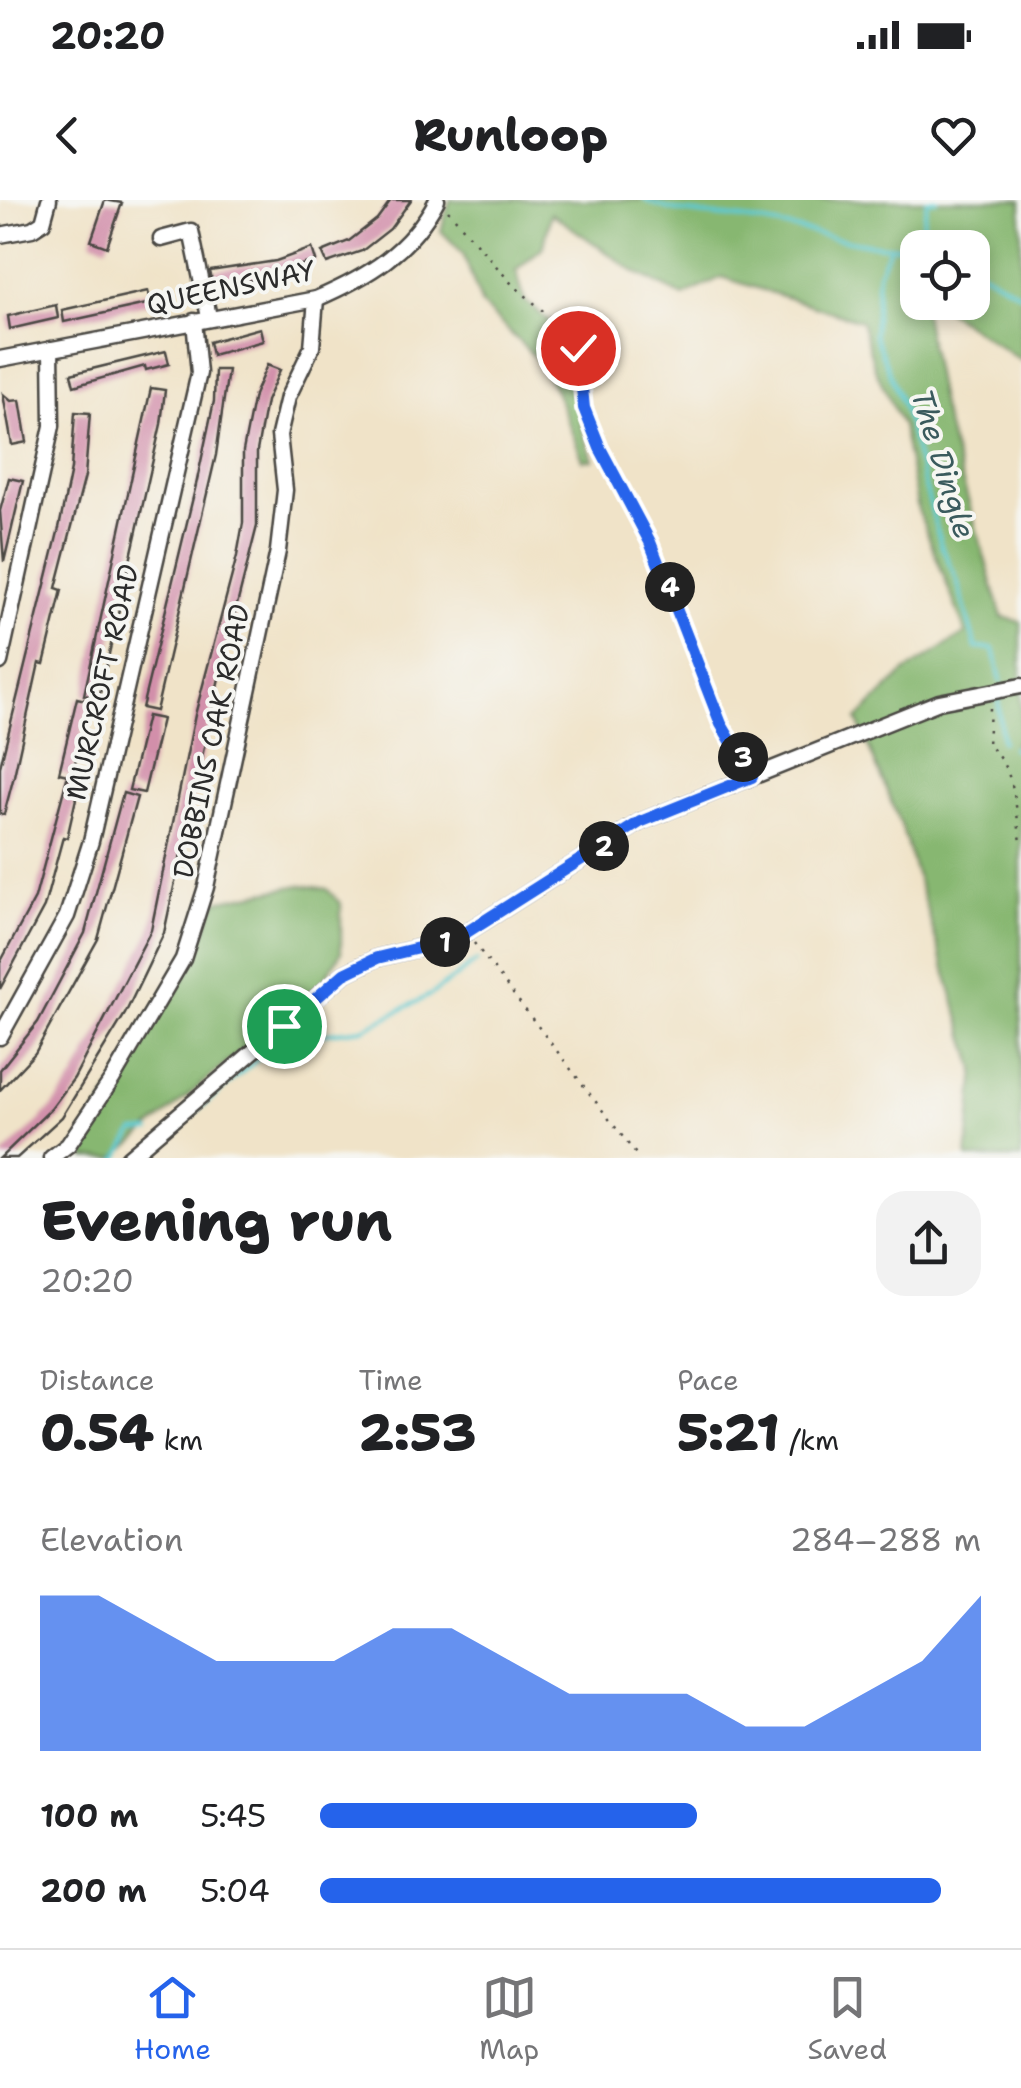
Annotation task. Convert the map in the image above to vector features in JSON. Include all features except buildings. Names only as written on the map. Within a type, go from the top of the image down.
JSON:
[{"type":"street","points":[[0,235],[32,229],[43,222],[49,200]]},
{"type":"street","name":"QUEENSWAY","points":[[0,359],[316,299],[362,279],[387,262],[414,235],[439,200]]},
{"type":"street","name":"MURCROFT ROAD","points":[[0,1037],[67,916],[91,841],[199,372],[201,319],[191,231],[161,239]]},
{"type":"street","name":"DOBBINS OAK ROAD","points":[[51,1158],[68,1145],[113,1078],[183,959],[206,886],[278,551],[284,490],[280,435],[288,397],[312,347],[316,299]]},
{"type":"street","points":[[0,662],[52,426],[50,349]]},
{"type":"street","points":[[128,1158],[344,974],[377,958],[468,933],[640,822],[939,702],[1021,686]]},
{"type":"path","points":[[439,200],[452,220],[578,348],[584,408],[600,448],[658,560],[721,724],[752,777]]},
{"type":"path","points":[[988,694],[988,746],[1004,761],[1016,789],[1021,841]]},
{"type":"path","points":[[468,933],[639,1158]]},
{"type":"green space","points":[[450,200],[1021,200],[1021,361],[961,320],[990,320],[990,230],[900,230],[900,320],[925,320],[941,407],[1002,617],[1021,622],[1021,732],[1014,745],[1021,751],[1021,1158],[967,1158],[975,1069],[902,828],[857,719],[905,672],[966,633],[918,510],[902,426],[875,369],[861,321],[722,277],[683,296],[635,272],[551,213],[544,246],[516,270],[525,301],[554,325],[573,350],[582,428],[593,460],[583,460],[554,388],[535,357],[482,305],[463,253],[441,231]]},
{"type":"green space","points":[[301,885],[327,889],[341,904],[341,953],[323,981],[115,1158],[86,1158],[78,1143],[193,963],[216,901]]},
{"type":"waterway","name":"The Dingle","points":[[645,200],[680,211],[903,247],[922,229],[927,201],[936,200]]},
{"type":"waterway","name":"The Dingle","points":[[890,247],[878,273],[874,335],[903,406],[941,545],[957,580],[976,648],[994,649],[1001,681]]},
{"type":"waterway","points":[[990,276],[1021,294]]},
{"type":"waterway","name":"The Dingle","points":[[998,697],[1002,742]]},
{"type":"waterway","name":"The Dingle","points":[[1012,748],[1021,754]]},
{"type":"waterway","points":[[187,1119],[273,1046],[301,1036],[363,1029],[432,994],[477,961]]},
{"type":"waterway","points":[[148,1158],[183,1126]]},
{"type":"waterway","points":[[118,1158],[134,1132],[150,1131]]},
{"type":"route","points":[[284,1026],[344,974],[377,958],[456,939],[640,822],[752,777],[721,724],[686,624],[650,542],[600,448],[584,408],[578,348]]}]
